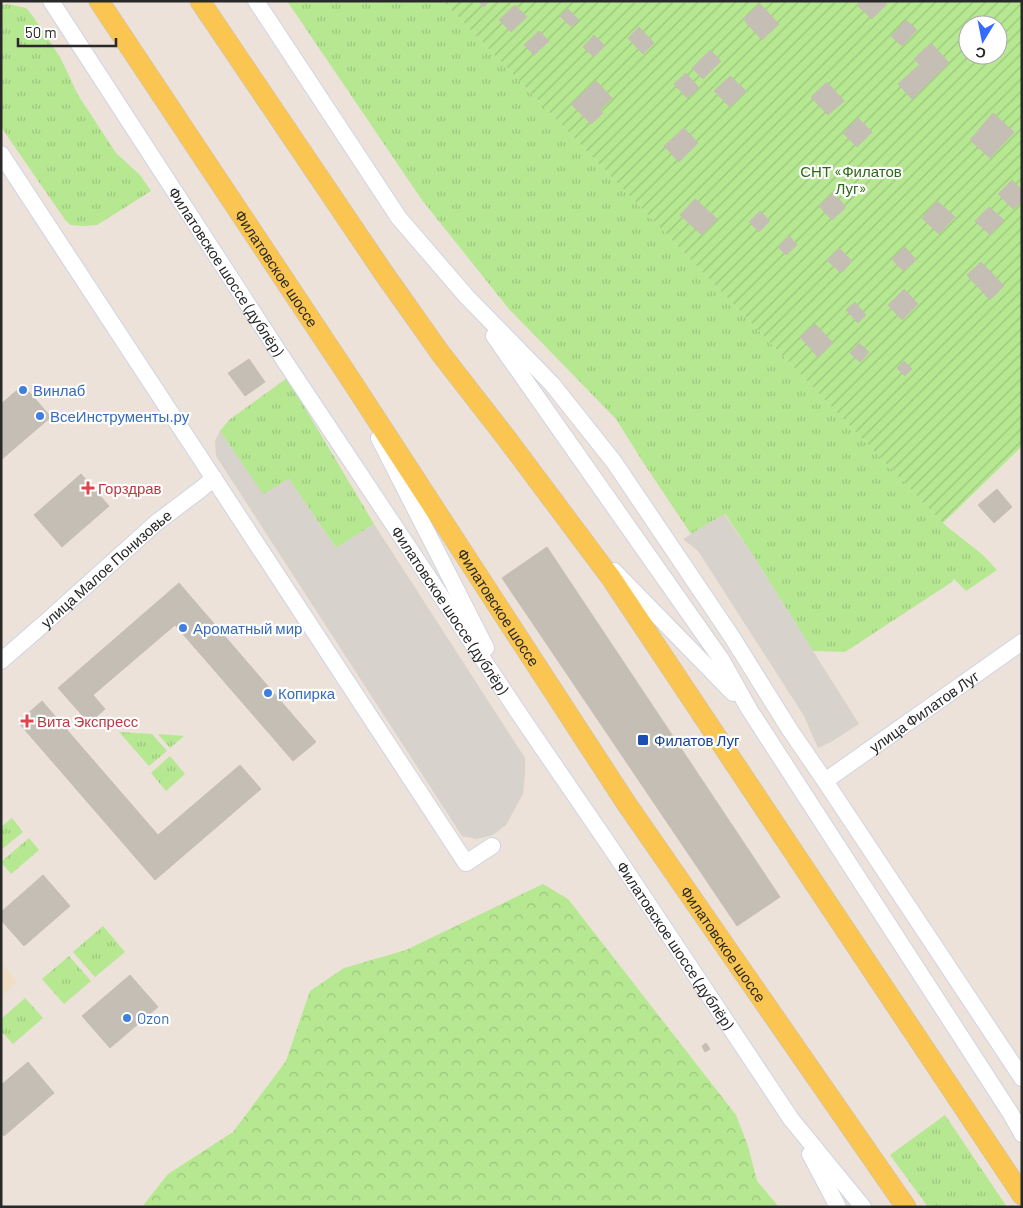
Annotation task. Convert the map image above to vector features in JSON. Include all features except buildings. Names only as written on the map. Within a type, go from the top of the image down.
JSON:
[{"type":"main road","name":"Филатовское шоссе","points":[[99,1],[347,374],[626,803],[906,1207]]},
{"type":"main road","points":[[200,1],[383,272],[616,586],[1022,1195]]},
{"type":"street","points":[[256,1],[399,218],[467,297],[552,384],[614,462],[732,637],[790,730],[1022,1078]]},
{"type":"street","name":"Филатовское шоссе (дублёр)","points":[[48,2],[276,349],[520,715],[612,848],[791,1119],[863,1207]]},
{"type":"street","points":[[1,154],[466,863],[492,846]]},
{"type":"street","points":[[467,297],[721,659],[749,708],[1006,1106],[1022,1134]]},
{"type":"street","points":[[347,374],[520,715]]},
{"type":"street","name":"улица Малое Понизовье","points":[[1,661],[156,523],[214,478]]},
{"type":"street","points":[[582,539],[749,708]]},
{"type":"street","name":"улица Филатов Луг","points":[[825,781],[1022,642]]},
{"type":"street","points":[[791,1119],[838,1207]]},
{"type":"shaded area","points":[[220,431],[263,494],[289,479],[336,548],[374,524],[525,758],[523,794],[506,825],[493,835],[477,839],[462,836],[216,456],[215,441]]},
{"type":"shaded area","points":[[724,514],[754,557],[859,724],[818,748],[804,716],[698,551],[683,539]]},
{"type":"shaded area","points":[[1,963],[18,982],[1,996]]},
{"type":"green space","points":[[287,1],[443,1],[945,525],[983,555],[997,570],[966,591],[954,579],[845,652],[813,651],[725,514],[691,534],[616,419],[509,309],[422,200]]},
{"type":"green space","name":"СНТ «Филатов Луг»","points":[[443,1],[1022,1],[1022,446],[943,523]]},
{"type":"green space","points":[[8,4],[26,8],[32,15],[60,57],[78,95],[116,153],[140,175],[151,191],[97,225],[71,225],[66,221],[1,127],[1,5]]},
{"type":"green space","points":[[287,378],[374,524],[336,548],[289,479],[263,495],[220,431],[229,420]]},
{"type":"green space","points":[[119,732],[152,734],[167,751],[149,766]]},
{"type":"green space","points":[[158,734],[184,736],[170,748]]},
{"type":"green space","points":[[170,756],[185,774],[166,791],[151,773]]},
{"type":"green space","points":[[12,818],[23,832],[1,850],[1,827]]},
{"type":"green space","points":[[29,838],[39,850],[11,874],[1,862]]},
{"type":"green space","points":[[543,884],[568,899],[736,1115],[748,1146],[757,1181],[779,1207],[142,1207],[168,1174],[233,1132],[286,1061],[310,991],[344,968],[406,950]]},
{"type":"green space","points":[[103,926],[125,952],[95,977],[73,952]]},
{"type":"green space","points":[[69,956],[91,981],[64,1004],[42,979]]},
{"type":"green space","points":[[25,998],[43,1018],[13,1044],[1,1031],[1,1019]]},
{"type":"green space","points":[[945,1115],[1007,1207],[928,1207],[890,1155]]},
{"type":"place","name":"Винлаб","points":[[23,390]]},
{"type":"place","name":"ВсеИнструменты.ру","points":[[40,416]]},
{"type":"place","name":"Горздрав","points":[[88,488]]},
{"type":"place","name":"Ароматный мир","points":[[183,628]]},
{"type":"place","name":"Копирка","points":[[268,693]]},
{"type":"place","name":"Вита Экспресс","points":[[27,721]]},
{"type":"place","name":"Филатов Луг","points":[[643,740]]},
{"type":"place","name":"Ozon","points":[[127,1018]]}]
